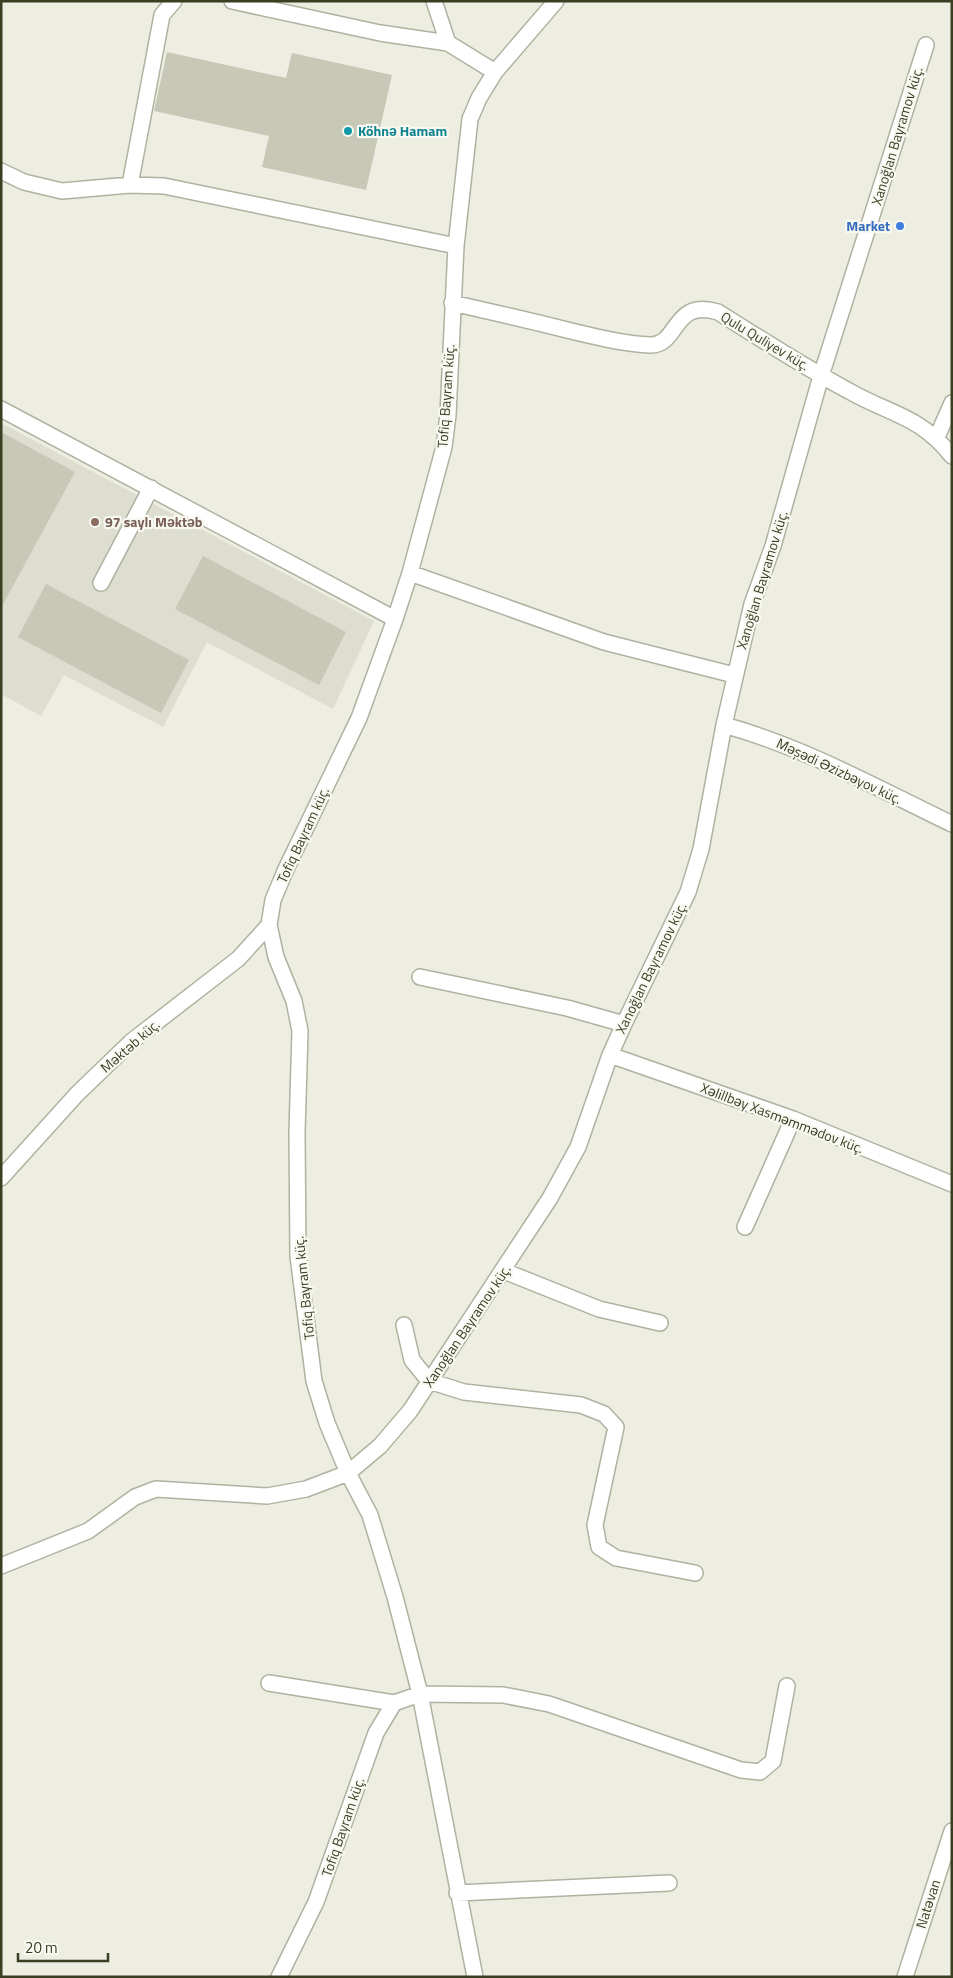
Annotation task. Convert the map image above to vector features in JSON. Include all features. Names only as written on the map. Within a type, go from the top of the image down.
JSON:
[{"type":"street","points":[[130,185],[162,15],[174,1]]},
{"type":"street","points":[[232,1],[380,33],[448,43],[495,72]]},
{"type":"street","points":[[434,1],[448,43]]},
{"type":"street","name":"Tofiq Bayram küç.","points":[[475,1977],[457,1893],[420,1694],[370,1515],[348,1473],[327,1422],[314,1381],[298,1256],[297,1132],[300,1031],[294,1001],[276,957],[269,925],[273,900],[358,718],[395,619],[410,573],[444,447],[448,415],[456,246],[470,119],[479,98],[495,72],[556,1]]},
{"type":"street","name":"Xanoğlan Bayramov küç.","points":[[1,1566],[88,1532],[135,1497],[156,1489],[268,1496],[306,1489],[348,1473],[380,1446],[410,1411],[504,1271],[550,1198],[578,1147],[610,1055],[688,892],[701,849],[734,675],[752,604],[773,546],[821,376],[926,45]]},
{"type":"street","points":[[1,170],[24,182],[62,191],[130,185],[164,186],[456,246]]},
{"type":"street","name":"Qulu Quliyev küç.","points":[[452,303],[621,342],[652,345],[665,341],[676,323],[690,312],[704,308],[718,312],[851,393],[903,415],[937,437],[952,456]]},
{"type":"street","points":[[937,437],[952,403]]},
{"type":"street","points":[[1,409],[395,619]]},
{"type":"street","points":[[101,583],[150,488]]},
{"type":"street","points":[[410,573],[604,642],[734,675]]},
{"type":"street","name":"Məşədi Əzizbəyov küç.","points":[[724,725],[763,736],[812,757],[952,824]]},
{"type":"street","name":"Məktəb küç.","points":[[1,1178],[76,1094],[132,1041],[238,959],[269,925]]},
{"type":"street","points":[[420,977],[566,1008],[624,1024]]},
{"type":"street","name":"Xəlillbəy Xasməmmədov küç.","points":[[610,1055],[793,1120],[952,1184]]},
{"type":"street","points":[[745,1227],[793,1120]]},
{"type":"street","points":[[504,1271],[599,1309],[660,1323]]},
{"type":"street","points":[[404,1325],[412,1360],[429,1381],[464,1392],[581,1405],[604,1414],[616,1427],[595,1525],[599,1547],[616,1558],[695,1572]]},
{"type":"street","points":[[269,1682],[394,1703],[420,1694],[503,1695],[549,1704],[741,1770],[760,1772],[773,1761],[787,1686]]},
{"type":"street","name":"Tofiq Bayram küç.","points":[[279,1977],[316,1902],[376,1733],[394,1703]]},
{"type":"street","name":"Natəvan","points":[[905,1977],[952,1830]]},
{"type":"street","points":[[457,1893],[669,1883]]},
{"type":"shaded area","name":"97 saylı Məktəb","points":[[1,423],[374,621],[333,709],[207,642],[163,727],[64,675],[41,716],[1,694]]},
{"type":"building","points":[[167,52],[286,78],[292,53],[392,75],[366,190],[262,167],[269,136],[154,111]]},
{"type":"building","points":[[1,432],[75,472],[1,608]]},
{"type":"building","points":[[203,556],[346,632],[319,685],[175,609]]},
{"type":"building","points":[[46,584],[189,660],[161,713],[18,637]]},
{"type":"place","name":"Köhnə Hamam","points":[[348,131]]},
{"type":"place","name":"Market","points":[[900,226]]},
{"type":"place","name":"97 saylı Məktəb","points":[[95,522]]}]
